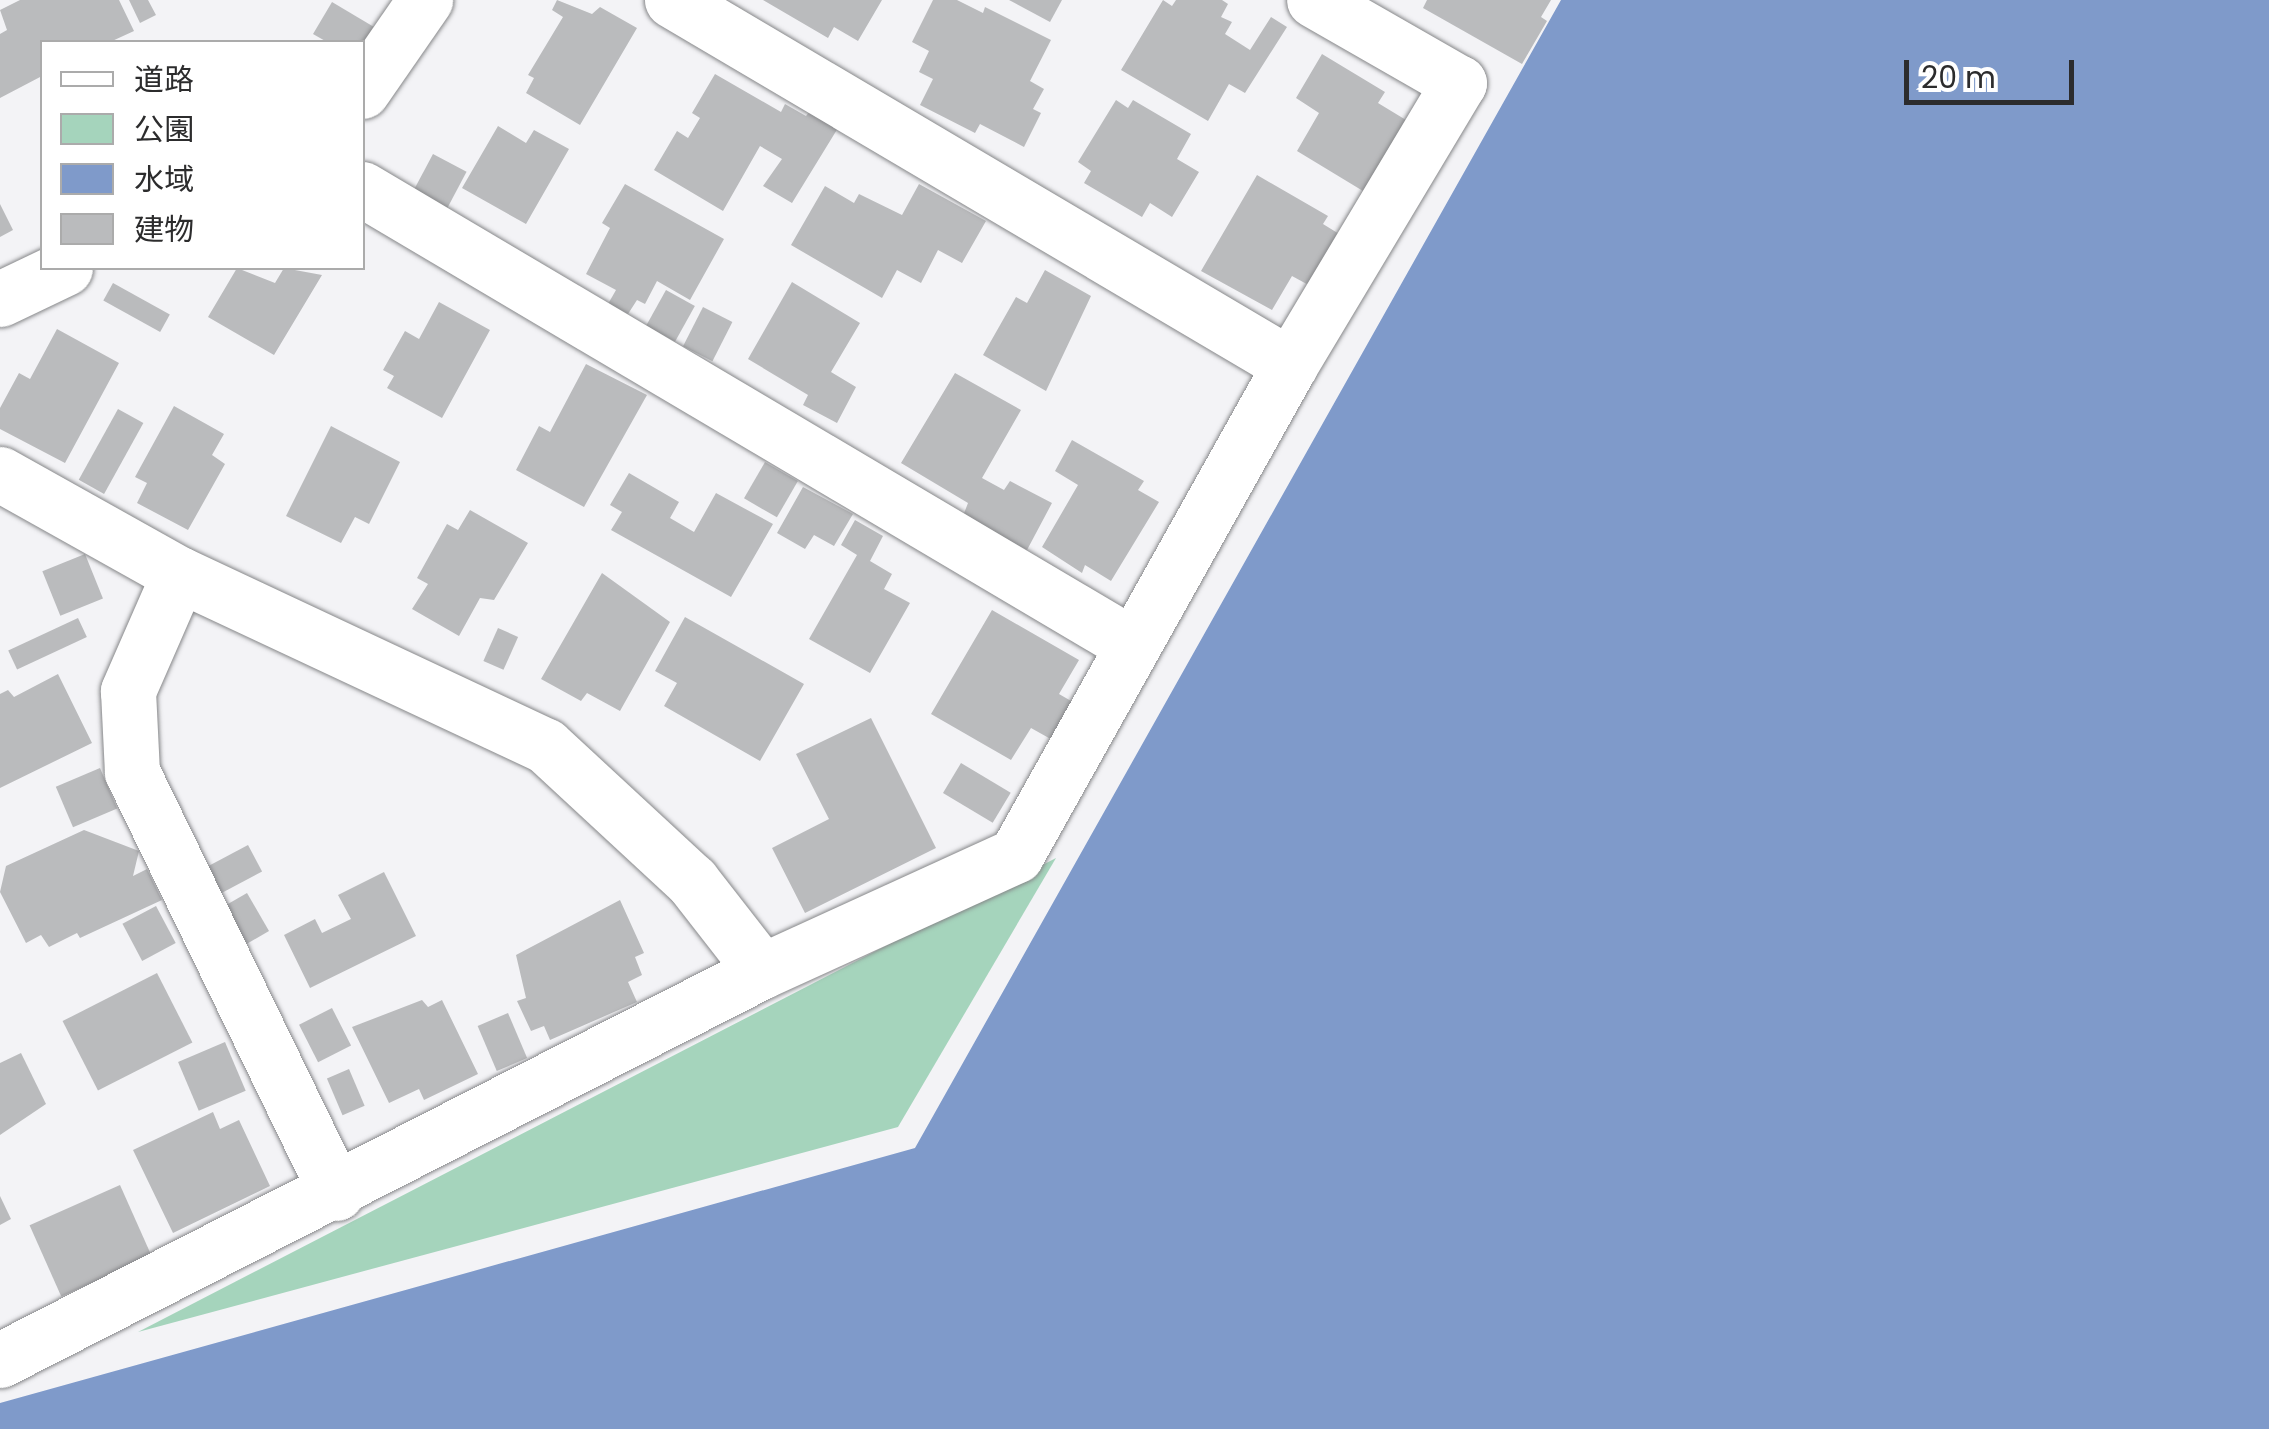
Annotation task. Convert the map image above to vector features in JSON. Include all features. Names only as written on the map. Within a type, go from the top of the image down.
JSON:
[{"type":"street","points":[[365,88],[424,0]]},
{"type":"street","points":[[672,0],[1290,366]]},
{"type":"street","points":[[0,1360],[336,1193],[762,971],[1016,855],[1290,366],[1458,83],[1314,0]]},
{"type":"street","points":[[365,191],[1131,644]]},
{"type":"street","points":[[0,298],[61,270]]},
{"type":"street","points":[[0,474],[179,574],[546,746],[692,881],[762,971]]},
{"type":"street","points":[[179,574],[128,692],[132,772],[336,1193]]},
{"type":"green space","points":[[1056,858],[898,1127],[138,1332]]},
{"type":"water","points":[[1561,0],[2269,0],[2269,1429],[0,1429],[0,1403],[915,1148]]},
{"type":"building","points":[[20,0],[119,0],[134,31],[114,40],[40,40],[40,77],[0,98],[0,34],[7,30],[0,10]]},
{"type":"building","points":[[129,0],[148,0],[156,15],[140,23]]},
{"type":"building","points":[[557,0],[592,14],[600,7],[637,28],[580,125],[526,93],[534,78],[528,75],[563,17],[552,10]]},
{"type":"building","points":[[763,0],[882,0],[858,41],[834,27],[828,38]]},
{"type":"building","points":[[933,0],[957,0],[983,13],[985,7],[1051,40],[1030,81],[1044,89],[1033,109],[1041,113],[1024,147],[980,124],[975,133],[920,105],[933,79],[919,72],[929,51],[912,42]]},
{"type":"building","points":[[1009,0],[1062,0],[1050,22]]},
{"type":"building","points":[[1163,0],[1172,6],[1176,0],[1222,0],[1228,4],[1221,17],[1232,22],[1225,34],[1250,50],[1271,17],[1287,27],[1245,93],[1229,84],[1208,121],[1121,70]]},
{"type":"building","points":[[1427,0],[1551,0],[1541,17],[1547,21],[1522,64],[1423,8]]},
{"type":"building","points":[[332,2],[374,27],[365,42],[324,40],[313,34]]},
{"type":"building","points":[[1322,54],[1385,92],[1378,103],[1406,120],[1363,191],[1297,151],[1319,113],[1296,98]]},
{"type":"building","points":[[715,74],[781,112],[785,104],[806,116],[811,110],[838,128],[792,203],[763,186],[782,159],[760,146],[723,211],[654,170],[677,131],[688,138],[700,118],[692,113]]},
{"type":"building","points":[[1116,100],[1128,108],[1133,100],[1191,134],[1177,159],[1199,172],[1172,217],[1150,203],[1142,217],[1084,183],[1091,171],[1078,162]]},
{"type":"building","points":[[498,126],[526,143],[534,130],[569,149],[526,224],[462,188]]},
{"type":"building","points":[[433,154],[467,172],[447,209],[413,191]]},
{"type":"building","points":[[1257,175],[1328,216],[1323,224],[1344,237],[1314,288],[1292,276],[1272,310],[1201,271]]},
{"type":"building","points":[[625,184],[724,239],[690,300],[657,281],[645,304],[637,300],[628,314],[608,304],[616,290],[586,274],[610,228],[602,223]]},
{"type":"building","points":[[919,184],[986,221],[962,263],[938,250],[921,283],[897,270],[882,298],[791,245],[825,186],[854,203],[859,194],[902,215]]},
{"type":"building","points":[[0,204],[13,230],[0,237]]},
{"type":"building","points":[[236,270],[275,283],[283,270],[322,275],[274,355],[208,317]]},
{"type":"building","points":[[1045,270],[1091,296],[1046,391],[983,355],[1016,297],[1027,303]]},
{"type":"building","points":[[792,282],[860,323],[831,372],[856,387],[837,423],[803,405],[808,395],[748,359]]},
{"type":"building","points":[[113,283],[170,315],[160,332],[103,300]]},
{"type":"building","points":[[666,290],[695,306],[675,342],[646,326]]},
{"type":"building","points":[[439,302],[490,330],[442,418],[387,388],[394,376],[383,370],[405,331],[419,339]]},
{"type":"building","points":[[703,307],[732,322],[712,361],[683,346]]},
{"type":"building","points":[[57,329],[119,363],[65,463],[0,429],[0,408],[19,373],[30,379]]},
{"type":"building","points":[[586,364],[647,395],[584,507],[516,470],[539,426],[550,432]]},
{"type":"building","points":[[955,373],[1021,410],[982,478],[1004,490],[1010,481],[1052,503],[1027,550],[963,516],[968,503],[901,463]]},
{"type":"building","points":[[174,406],[224,434],[212,455],[225,464],[188,530],[137,503],[147,483],[135,477]]},
{"type":"building","points":[[118,409],[143,423],[104,494],[79,480]]},
{"type":"building","points":[[331,426],[400,462],[369,524],[355,517],[341,543],[286,516]]},
{"type":"building","points":[[1072,440],[1144,481],[1138,490],[1159,502],[1111,581],[1085,565],[1082,573],[1042,547],[1078,485],[1055,471]]},
{"type":"building","points":[[765,462],[798,481],[777,517],[744,498]]},
{"type":"building","points":[[629,473],[679,502],[670,518],[694,532],[716,493],[773,524],[731,597],[611,530],[622,512],[610,505]]},
{"type":"building","points":[[803,487],[853,514],[834,546],[814,535],[805,549],[777,533]]},
{"type":"building","points":[[470,510],[528,543],[494,600],[480,598],[459,636],[412,609],[428,584],[417,578],[447,524],[458,530]]},
{"type":"building","points":[[855,520],[883,536],[870,561],[892,574],[884,589],[910,603],[870,673],[809,639],[857,555],[841,545]]},
{"type":"building","points":[[85,554],[103,599],[60,616],[42,571]]},
{"type":"building","points":[[602,573],[670,622],[620,711],[587,693],[581,701],[541,679]]},
{"type":"building","points":[[992,610],[1079,660],[1059,694],[1078,705],[1056,742],[1031,728],[1011,760],[931,714]]},
{"type":"building","points":[[685,617],[804,684],[760,761],[664,706],[677,683],[655,671]]},
{"type":"building","points":[[78,618],[87,637],[17,670],[8,651]]},
{"type":"building","points":[[498,628],[518,637],[503,670],[483,661]]},
{"type":"building","points":[[58,674],[92,743],[0,788],[0,694],[8,690],[14,697]]},
{"type":"building","points":[[871,718],[936,848],[805,913],[772,848],[829,819],[796,754]]},
{"type":"building","points":[[961,763],[1011,793],[993,823],[943,793]]},
{"type":"building","points":[[100,768],[117,809],[73,827],[56,787]]},
{"type":"building","points":[[84,830],[139,851],[133,876],[147,869],[162,900],[80,938],[77,933],[49,947],[41,935],[26,943],[0,892],[6,866]]},
{"type":"building","points":[[248,845],[262,871],[219,894],[205,868]]},
{"type":"building","points":[[384,872],[416,936],[310,988],[284,935],[315,919],[322,933],[351,919],[338,895]]},
{"type":"building","points":[[247,893],[269,931],[246,944],[224,906]]},
{"type":"building","points":[[620,900],[644,953],[635,957],[642,975],[628,982],[637,1002],[550,1040],[544,1026],[531,1031],[517,1001],[526,998],[516,955]]},
{"type":"building","points":[[156,906],[176,943],[142,961],[122,924]]},
{"type":"building","points":[[157,973],[192,1042],[98,1091],[63,1021]]},
{"type":"building","points":[[422,1000],[428,1007],[442,1000],[478,1074],[424,1100],[419,1089],[389,1103],[352,1027]]},
{"type":"building","points":[[332,1008],[351,1045],[318,1062],[299,1025]]},
{"type":"building","points":[[508,1013],[527,1058],[497,1071],[478,1026]]},
{"type":"building","points":[[225,1042],[246,1091],[199,1111],[178,1062]]},
{"type":"building","points":[[21,1053],[46,1104],[0,1135],[0,1063]]},
{"type":"building","points":[[349,1069],[365,1106],[343,1115],[327,1078]]},
{"type":"building","points":[[213,1112],[220,1129],[239,1120],[270,1186],[173,1233],[133,1150]]},
{"type":"building","points":[[120,1185],[152,1256],[61,1297],[30,1225]]},
{"type":"building","points":[[0,1196],[11,1219],[0,1225]]}]
